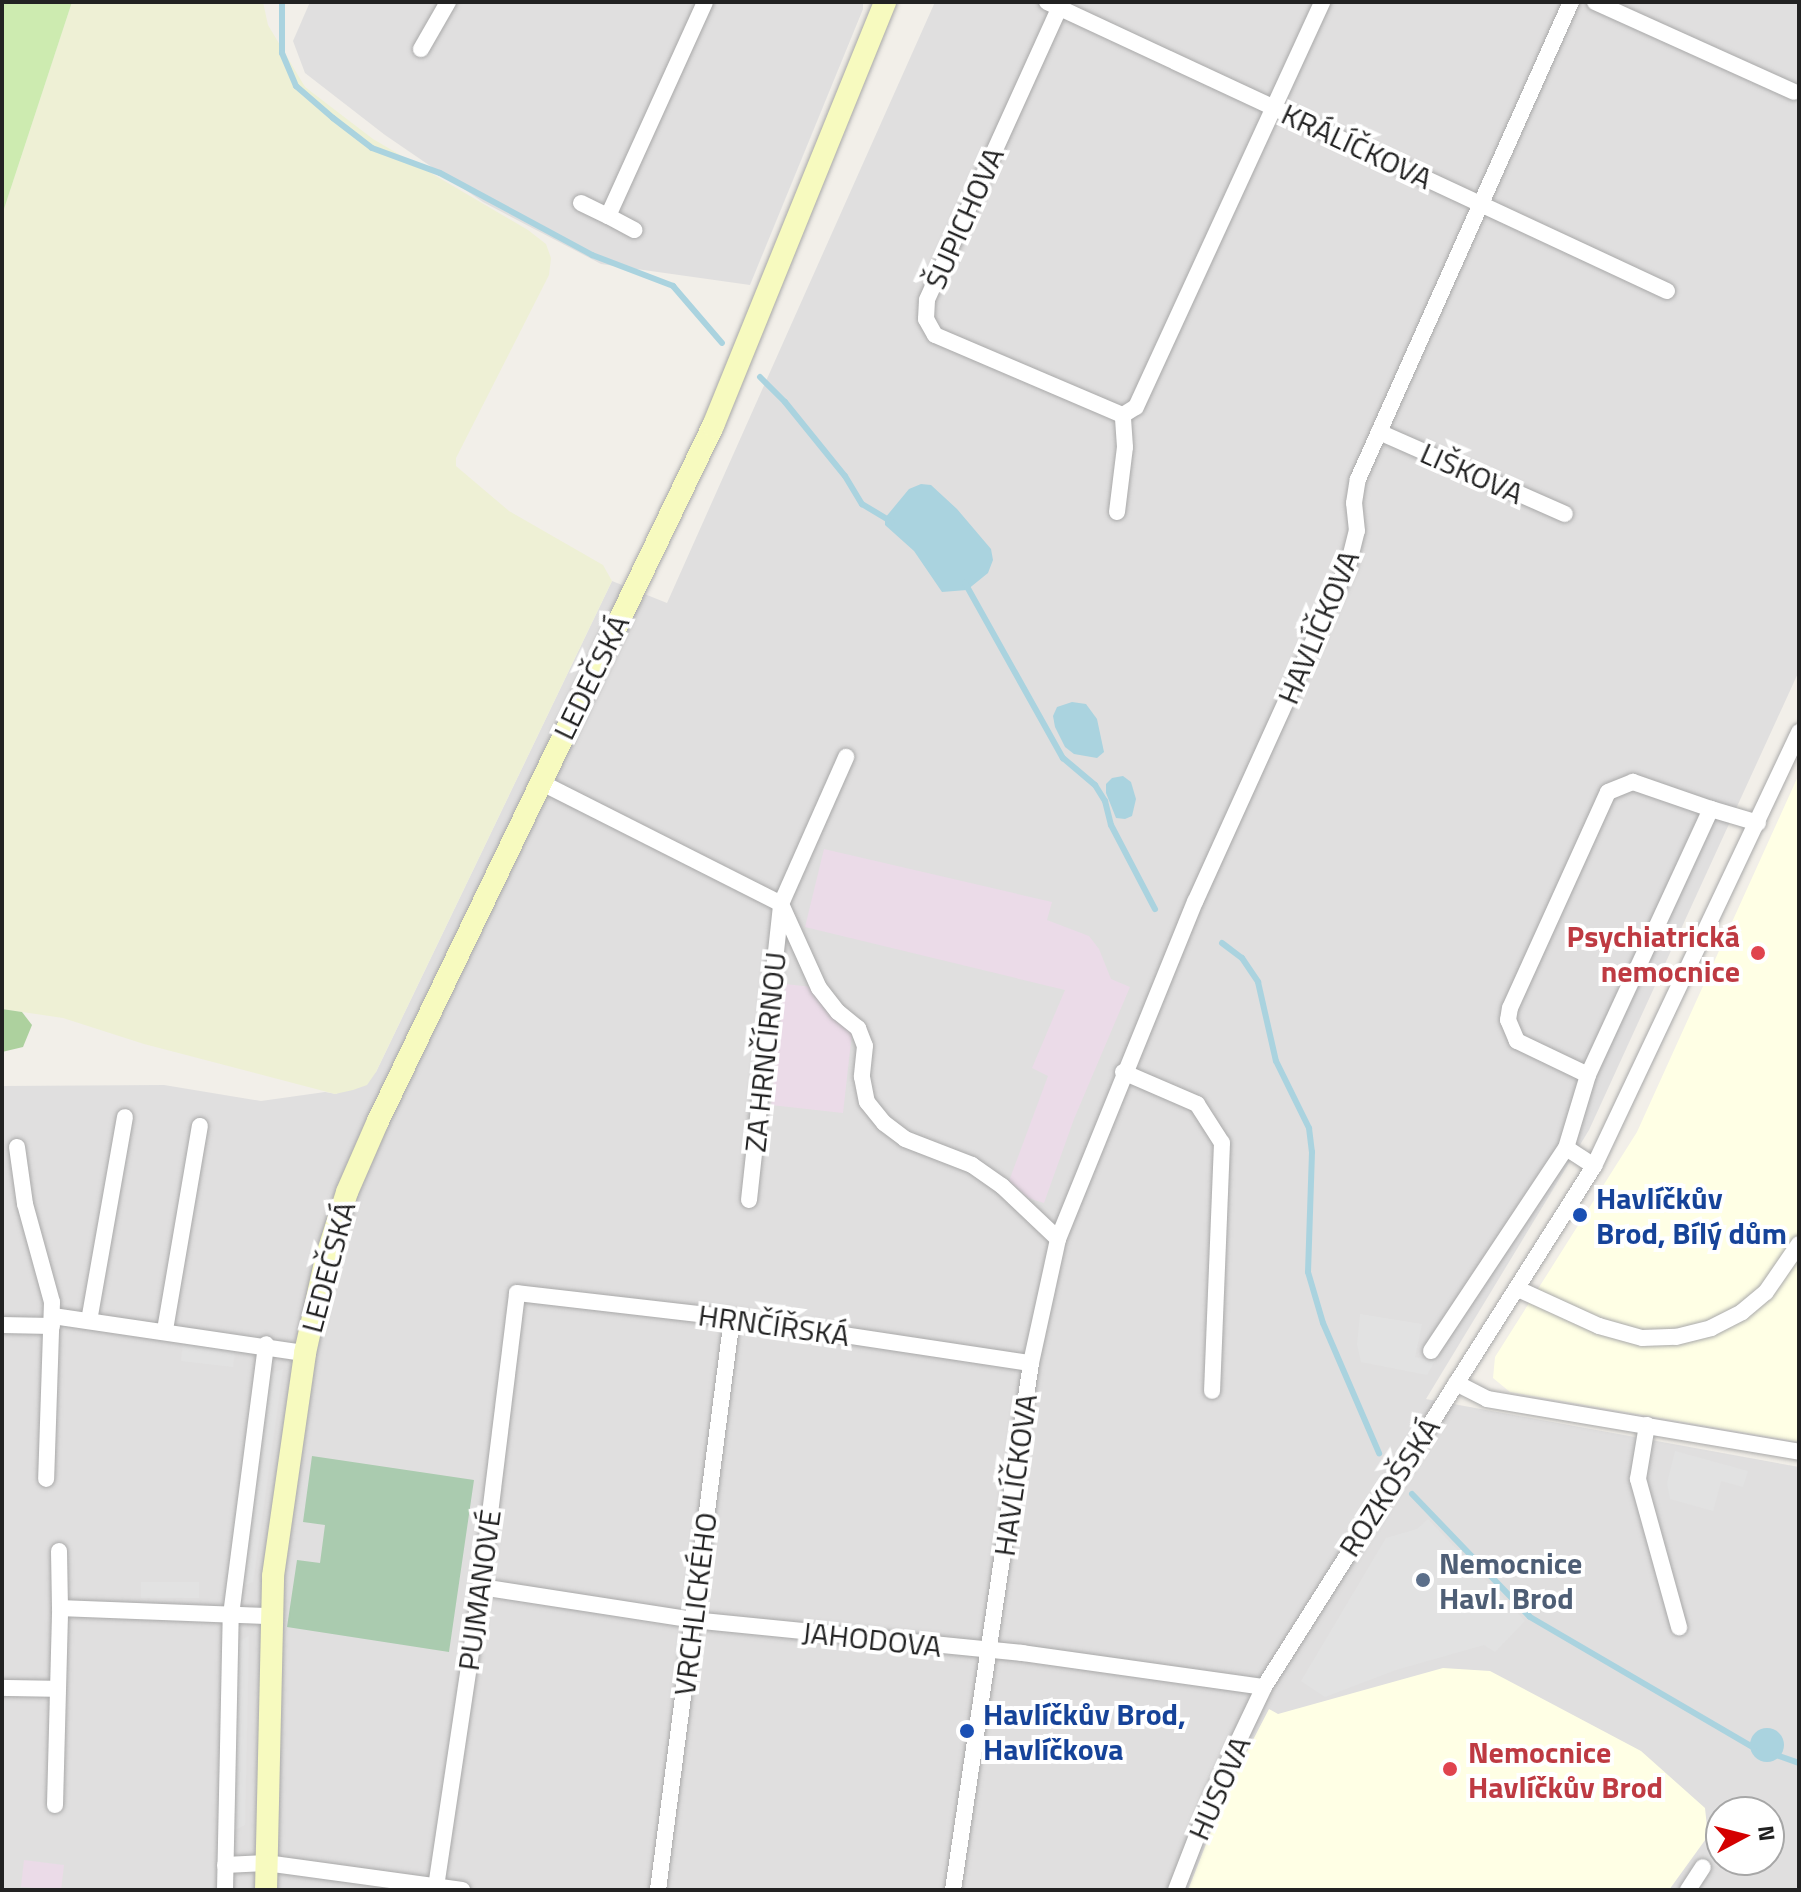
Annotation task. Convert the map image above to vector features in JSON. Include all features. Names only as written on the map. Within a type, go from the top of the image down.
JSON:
[{"type":"main road","name":"LEDEČSKÁ","points":[[266,1890],[271,1616],[277,1543],[305,1353],[326,1258],[347,1192],[540,782],[713,426],[885,2]]},
{"type":"street","points":[[421,49],[448,2]]},
{"type":"street","points":[[608,216],[705,2]]},
{"type":"street","points":[[1117,512],[1125,447],[1123,415],[1136,407],[1322,2]]},
{"type":"street","name":"HAVLÍČKOVA","points":[[953,1890],[1031,1363],[1058,1239],[1123,1072],[1195,902],[1349,562],[1357,531],[1355,487],[1571,2]]},
{"type":"street","points":[[1595,2],[1794,92]]},
{"type":"street","name":"KRÁLÍČKOVA","points":[[1056,4],[1667,291]]},
{"type":"street","name":"ŠUPICHOVA","points":[[1056,4],[927,300],[926,319],[935,335],[1123,415]]},
{"type":"street","points":[[581,203],[634,230]]},
{"type":"street","name":"LIŠKOVA","points":[[1379,432],[1565,514]]},
{"type":"street","name":"ROZKOŠSKÁ","points":[[1264,1687],[1594,1166],[1799,732]]},
{"type":"street","name":"ZA HRNČÍRNOU","points":[[749,1200],[781,904],[846,757]]},
{"type":"street","points":[[540,782],[781,904],[819,988],[838,1012],[858,1028],[865,1046],[862,1077],[867,1102],[884,1123],[905,1139],[972,1165],[1002,1186],[1058,1239]]},
{"type":"street","points":[[1588,1075],[1517,1041],[1508,1020],[1510,1008],[1608,792],[1633,782],[1758,823]]},
{"type":"street","points":[[1431,1351],[1566,1148],[1588,1075],[1711,809]]},
{"type":"street","points":[[1123,1072],[1197,1104],[1222,1143],[1212,1391]]},
{"type":"street","points":[[89,1321],[125,1117]]},
{"type":"street","points":[[165,1330],[200,1126]]},
{"type":"street","points":[[17,1147],[25,1204],[48,1282],[52,1321],[46,1479]]},
{"type":"street","points":[[1566,1148],[1594,1166]]},
{"type":"street","points":[[1518,1289],[1599,1326],[1642,1338],[1676,1337],[1711,1328],[1742,1312],[1766,1292],[1799,1244]]},
{"type":"street","name":"HRNČÍŘSKÁ","points":[[517,1293],[732,1318],[1031,1363]]},
{"type":"street","name":"PUJMANOVÉ","points":[[436,1887],[481,1587],[517,1293]]},
{"type":"street","name":"VRCHLICKÉHO","points":[[658,1890],[732,1318]]},
{"type":"street","name":"LEDEČSKÁ","points":[[2,1325],[89,1321],[266,1344],[305,1353]]},
{"type":"street","name":"LEDEČSKÁ","points":[[225,1890],[231,1615],[266,1344]]},
{"type":"street","points":[[1456,1383],[1487,1399],[1799,1452]]},
{"type":"street","points":[[1647,1425],[1638,1479],[1679,1627]]},
{"type":"street","points":[[55,1805],[59,1551]]},
{"type":"street","name":"JAHODOVA","points":[[481,1587],[693,1620],[1022,1653],[1264,1687]]},
{"type":"street","points":[[60,1608],[271,1616]]},
{"type":"street","name":"HUSOVA","points":[[1176,1890],[1214,1792],[1264,1687]]},
{"type":"street","points":[[2,1688],[58,1689]]},
{"type":"street","points":[[225,1865],[266,1863],[462,1890]]},
{"type":"street","points":[[1688,1890],[1703,1867]]},
{"type":"shaded area","points":[[72,2],[263,2],[268,25],[305,87],[373,139],[528,230],[546,244],[551,258],[549,275],[456,458],[456,466],[509,511],[603,565],[612,581],[376,1072],[367,1085],[353,1090],[335,1094],[144,1044],[63,1018],[2,1009],[2,215]]},
{"type":"shaded area","points":[[310,2],[863,2],[863,9],[750,285],[601,264],[483,202],[385,135],[305,73],[293,41]]},
{"type":"shaded area","points":[[935,2],[1799,2],[1799,671],[1589,1130],[1426,1399],[1799,1467],[1799,1890],[2,1890],[2,1086],[164,1085],[261,1101],[325,1092],[336,1094],[376,1072],[612,581],[667,603]]},
{"type":"shaded area","name":"Psychiatrická nemocnice","points":[[1799,774],[1799,1442],[1510,1392],[1493,1378],[1495,1357],[1637,1132]]},
{"type":"shaded area","points":[[824,849],[1052,902],[1047,920],[1089,936],[1099,949],[1111,979],[1130,987],[1074,1119],[1044,1203],[1028,1198],[1009,1181],[1048,1076],[1032,1068],[1065,990],[805,927]]},
{"type":"shaded area","points":[[785,984],[812,987],[824,1008],[852,1033],[843,1113],[771,1105]]},
{"type":"shaded area","points":[[1360,1314],[1422,1324],[1415,1357],[1435,1361],[1427,1375],[1361,1362],[1357,1344]]},
{"type":"shaded area","points":[[183,1343],[235,1349],[233,1367],[181,1361]]},
{"type":"shaded area","points":[[283,1369],[253,1582],[238,1588],[266,1375]]},
{"type":"shaded area","points":[[1675,1451],[1748,1471],[1743,1487],[1721,1481],[1713,1511],[1670,1499],[1667,1483]]},
{"type":"shaded area","points":[[312,1456],[474,1480],[449,1652],[287,1627],[297,1560],[320,1563],[325,1525],[303,1522]]},
{"type":"shaded area","name":"Nemocnice Havl. Brod","points":[[1428,1519],[1525,1621],[1495,1652],[1484,1645],[1396,1670],[1325,1697],[1301,1681],[1386,1538],[1417,1529]]},
{"type":"shaded area","points":[[141,1582],[199,1582],[199,1598],[141,1598]]},
{"type":"shaded area","points":[[249,1636],[245,1825],[230,1833],[233,1644]]},
{"type":"shaded area","name":"Nemocnice Havlíčkův Brod","points":[[1443,1668],[1490,1671],[1641,1751],[1705,1808],[1705,1840],[1669,1890],[1188,1890],[1228,1788],[1269,1709],[1278,1714]]},
{"type":"shaded area","points":[[24,1860],[64,1865],[61,1890],[21,1887]]},
{"type":"green space","points":[[2,2],[72,2],[2,215]]},
{"type":"green space","points":[[2,1009],[22,1012],[32,1025],[23,1047],[2,1052]]},
{"type":"water","points":[[921,484],[931,485],[957,509],[991,549],[993,560],[988,573],[967,590],[942,592],[914,551],[885,525],[885,518],[909,489]]},
{"type":"water","points":[[1072,702],[1086,704],[1097,719],[1104,752],[1097,758],[1074,754],[1065,747],[1055,727],[1053,716],[1057,707]]},
{"type":"water","points":[[1123,776],[1131,782],[1136,799],[1132,816],[1125,819],[1116,818],[1106,793],[1106,784],[1112,778]]},
{"type":"water","points":[[1767,1728],[1779,1733],[1784,1745],[1779,1757],[1767,1762],[1755,1757],[1750,1745],[1755,1733]]},
{"type":"waterway","points":[[282,2],[282,53],[296,86],[333,118],[372,148],[440,173],[592,255],[673,286],[722,343]]},
{"type":"waterway","points":[[760,377],[785,402],[845,476],[862,504],[892,522]]},
{"type":"waterway","points":[[965,583],[1063,758],[1095,785],[1105,801],[1111,825],[1155,909]]},
{"type":"waterway","points":[[1222,943],[1242,958],[1258,982],[1276,1061],[1309,1128],[1312,1152],[1308,1272],[1323,1323],[1379,1453]]},
{"type":"waterway","points":[[1412,1494],[1530,1617],[1754,1748]]},
{"type":"waterway","points":[[1776,1755],[1799,1763]]},
{"type":"place","name":"Psychiatrická nemocnice","points":[[1758,953]]},
{"type":"place","name":"Havlíčkův Brod, Bílý dům","points":[[1580,1215]]},
{"type":"place","name":"Nemocnice Havl. Brod","points":[[1423,1580]]},
{"type":"place","name":"Havlíčkův Brod, Havlíčkova","points":[[967,1731]]},
{"type":"place","name":"Nemocnice Havlíčkův Brod","points":[[1450,1769]]}]
